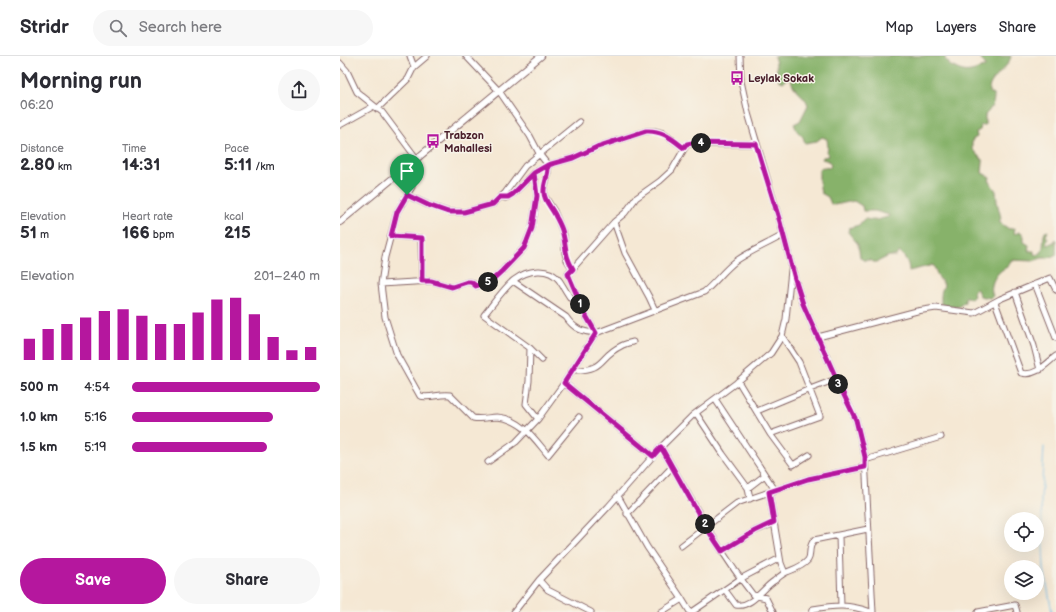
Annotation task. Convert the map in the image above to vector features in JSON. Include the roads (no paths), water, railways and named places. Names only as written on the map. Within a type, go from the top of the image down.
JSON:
[{"type":"street","points":[[410,56],[414,68]]},
{"type":"street","points":[[340,125],[376,107],[408,79],[414,68],[428,56]]},
{"type":"street","points":[[466,56],[499,91],[548,165],[544,196],[554,211],[564,234],[567,260],[573,269]]},
{"type":"street","points":[[340,222],[541,56]]},
{"type":"street","points":[[740,56],[742,86],[748,113],[803,304],[856,420],[865,460],[872,612],[856,607],[836,605],[813,609],[812,612]]},
{"type":"street","points":[[340,63],[347,71],[357,92],[376,107],[396,130],[417,159]]},
{"type":"street","points":[[407,195],[448,212],[464,212],[493,204],[505,193],[525,166],[580,122]]},
{"type":"street","points":[[500,197],[506,198],[513,194],[534,173],[548,165],[573,158],[597,147],[646,131],[663,133],[684,148]]},
{"type":"street","points":[[596,333],[583,309],[568,274],[614,222],[625,213],[636,198],[660,181],[672,170],[687,144],[756,144]]},
{"type":"street","points":[[406,168],[412,179],[412,187],[397,212],[385,257],[381,284],[385,317],[397,354],[420,396],[428,397],[446,394],[450,395],[473,418],[497,417],[522,425],[528,430],[548,455],[578,417]]},
{"type":"street","points":[[381,284],[431,281],[452,287],[467,282],[471,282],[476,286],[491,281],[524,248],[532,228],[537,196],[534,173]]},
{"type":"street","points":[[614,222],[625,253],[655,310]]},
{"type":"street","points":[[513,281],[566,317],[576,328],[584,332],[596,333],[704,292],[737,260],[783,235]]},
{"type":"street","points":[[391,236],[422,238],[422,281]]},
{"type":"street","points":[[514,612],[539,580],[618,496],[661,447],[696,413],[738,381],[771,353],[782,336],[786,319],[792,267]]},
{"type":"street","points":[[542,360],[530,348],[484,315],[513,281],[523,274],[538,271],[547,272],[558,278],[576,305],[583,309]]},
{"type":"street","points":[[818,337],[917,311],[936,308],[974,313],[1015,292],[1050,278],[1056,290]]},
{"type":"street","points":[[1035,284],[1056,338]]},
{"type":"street","points":[[1015,292],[1034,346],[1040,370]]},
{"type":"street","points":[[995,302],[1021,373],[1026,374],[1040,370],[1056,356]]},
{"type":"street","points":[[488,462],[516,442],[538,419],[573,370],[596,333]]},
{"type":"street","points":[[770,434],[820,416],[799,362],[782,336]]},
{"type":"street","points":[[573,370],[593,368],[600,364],[620,346],[632,342]]},
{"type":"street","points":[[530,348],[530,381],[526,404],[538,419]]},
{"type":"street","points":[[757,411],[810,388],[836,379]]},
{"type":"street","points":[[738,381],[770,434],[793,465],[809,455]]},
{"type":"street","points":[[564,383],[653,456]]},
{"type":"street","points":[[715,399],[775,490]]},
{"type":"street","points":[[696,413],[748,488],[750,499]]},
{"type":"street","points":[[865,460],[941,437]]},
{"type":"street","points":[[661,447],[706,527],[740,579],[753,595],[766,598],[773,612]]},
{"type":"street","points":[[627,514],[672,467]]},
{"type":"street","points":[[681,546],[737,503],[808,479],[865,467]]},
{"type":"street","points":[[748,488],[765,475]]},
{"type":"street","points":[[769,492],[780,558],[785,572]]},
{"type":"street","points":[[618,496],[647,547],[691,612],[740,579],[780,558]]},
{"type":"street","points":[[722,551],[755,531],[774,522]]},
{"type":"street","points":[[725,590],[736,605],[742,605],[758,596],[771,582],[785,572],[798,568],[808,559],[810,555],[810,546],[814,540],[868,529]]},
{"type":"street","points":[[839,536],[841,606]]},
{"type":"street","points":[[539,580],[548,590],[591,612]]},
{"type":"street","points":[[661,612],[682,599]]},
{"type":"street","points":[[978,612],[1015,605],[1017,612]]},
{"type":"waterway","points":[[1044,447],[1041,500],[1044,569],[1052,612]]},
{"type":"place","name":"Leylak Sokak","points":[[737,78]]},
{"type":"place","name":"Trabzon Mahallesi","points":[[433,141]]}]
